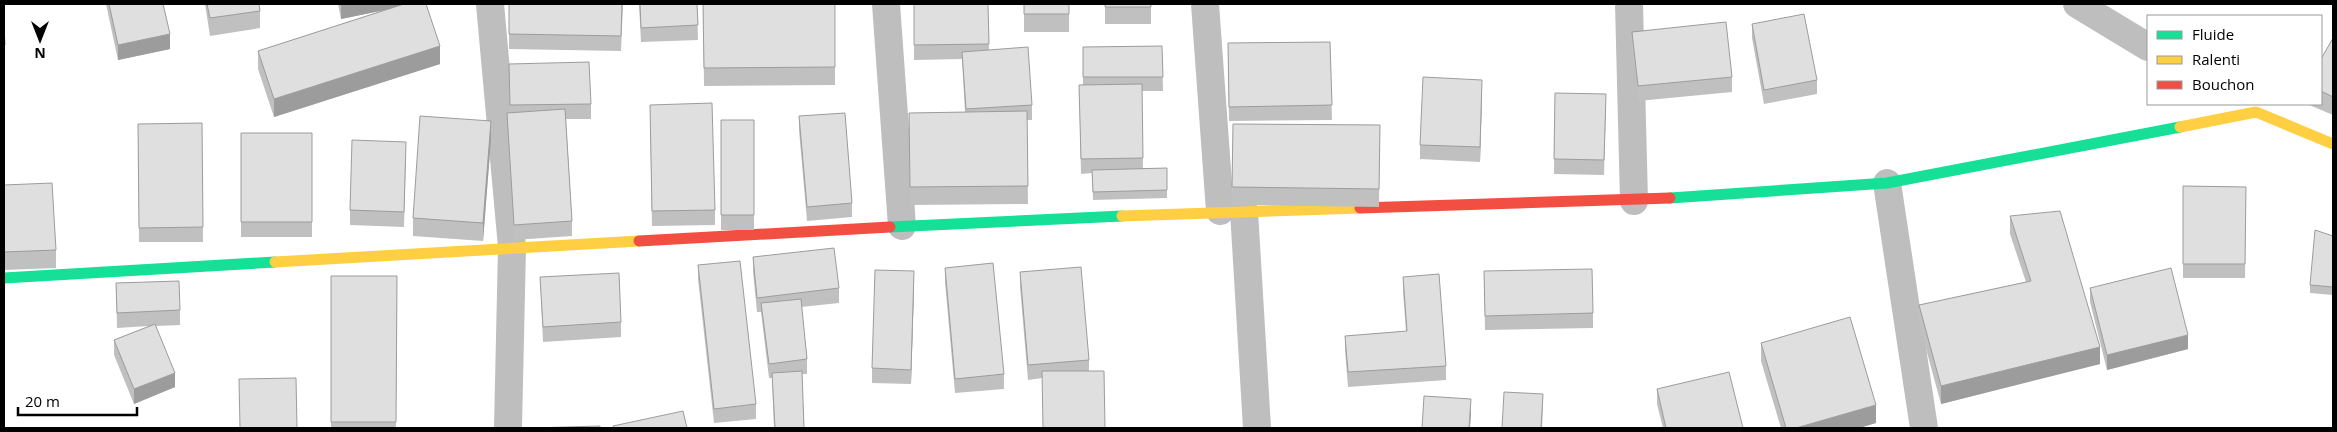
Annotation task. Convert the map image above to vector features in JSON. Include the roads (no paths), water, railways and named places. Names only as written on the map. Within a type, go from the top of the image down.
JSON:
[{"type":"street","points":[[490,4],[512,248],[508,428]]},
{"type":"street","points":[[886,4],[902,226]]},
{"type":"street","points":[[1205,4],[1257,428]]},
{"type":"street","points":[[1629,4],[1634,201]]},
{"type":"street","points":[[2077,4],[2147,46]]},
{"type":"street","points":[[4,278],[902,226],[1232,212],[1634,201],[1886,183],[2250,108],[2333,144]]},
{"type":"street","points":[[1886,183],[1924,428]]}]
